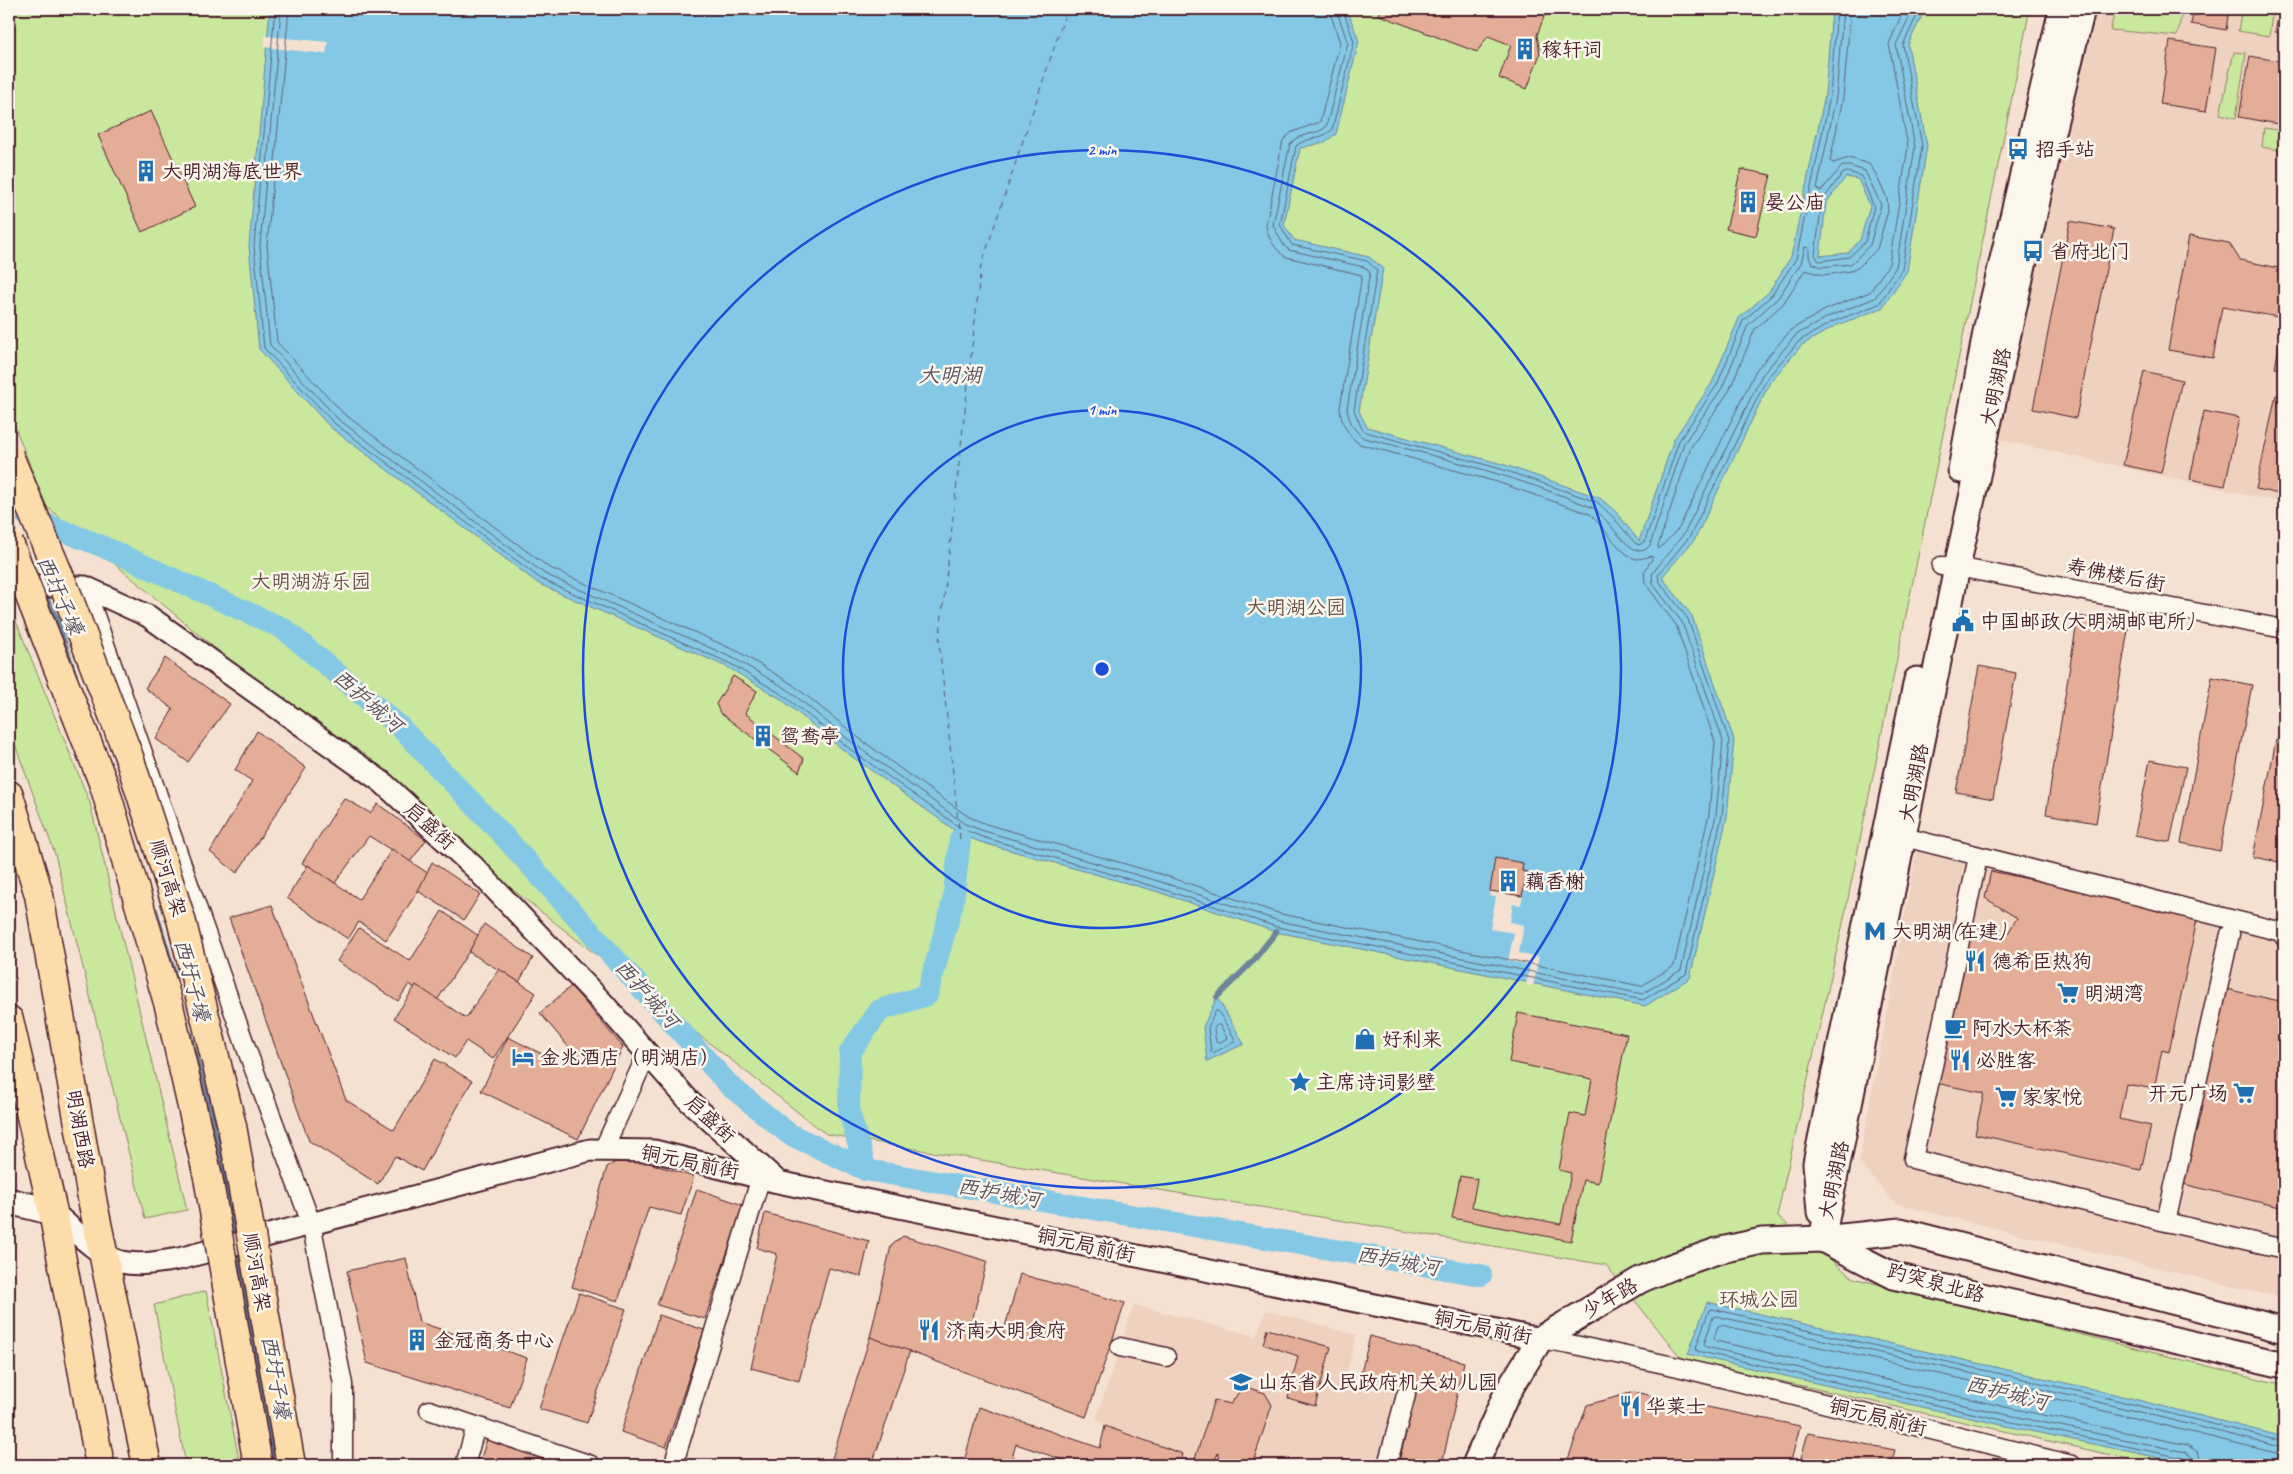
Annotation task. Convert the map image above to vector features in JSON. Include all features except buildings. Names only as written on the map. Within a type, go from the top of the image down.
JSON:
[{"type":"main road","name":"大明湖路","points":[[1822,1240],[1904,837],[1949,566],[1963,463],[1987,326],[2062,9]]},
{"type":"main road","name":"大明湖路","points":[[1822,1240],[1816,1163],[1866,931],[1949,566],[2082,9]]},
{"type":"main road","name":"顺河高架","points":[[9,456],[130,757],[181,919],[232,1126],[291,1465]]},
{"type":"main road","name":"顺河高架","points":[[9,543],[104,785],[169,1006],[208,1177],[258,1465]]},
{"type":"main road","name":"明湖西路","points":[[9,795],[39,895],[103,1254],[147,1465]]},
{"type":"main road","points":[[9,1020],[53,1212],[100,1465]]},
{"type":"main road","points":[[9,1200],[53,1212]]},
{"type":"main road","name":"趵突泉北路","points":[[1822,1240],[1901,1231],[2284,1330]]},
{"type":"main road","name":"趵突泉北路","points":[[1822,1240],[1894,1276],[2284,1365]]},
{"type":"main road","name":"少年路","points":[[1475,1465],[1506,1393],[1540,1340],[1640,1280],[1668,1268],[1717,1251],[1762,1241],[1822,1240]]},
{"type":"street","name":"寿佛楼后街","points":[[1949,566],[2284,628]]},
{"type":"street","name":"启盛街","points":[[9,585],[85,587],[148,616],[382,782],[474,867],[602,1002],[690,1102],[770,1180]]},
{"type":"street","points":[[85,587],[248,1054],[311,1224],[343,1384],[343,1465]]},
{"type":"street","points":[[1904,837],[1978,857],[2284,931]]},
{"type":"street","points":[[1978,857],[1913,1159],[2166,1222],[2284,1249]]},
{"type":"street","points":[[2166,1222],[2230,934]]},
{"type":"street","points":[[603,1150],[647,1054]]},
{"type":"street","name":"铜元局前街","points":[[53,1212],[103,1254],[121,1262],[141,1264],[178,1259],[274,1235],[590,1150],[654,1151],[770,1180],[1678,1367],[2072,1465]]},
{"type":"street","points":[[676,1456],[770,1180]]},
{"type":"street","points":[[1120,1347],[1166,1357]]},
{"type":"street","points":[[1387,1465],[1406,1395]]},
{"type":"street","points":[[429,1410],[590,1465]]},
{"type":"street","points":[[465,1465],[476,1426]]},
{"type":"shaded area","points":[[2096,9],[2284,9],[2284,503],[1996,439],[2061,133]]},
{"type":"shaded area","points":[[1917,849],[2276,938],[2284,960],[2284,1299],[1896,1204],[1859,1162]]},
{"type":"shaded area","name":"山东省人民政府机关幼儿园","points":[[1134,1305],[1256,1336],[1266,1310],[1356,1335],[1347,1373],[1400,1390],[1378,1465],[1180,1465],[1183,1454],[1105,1426],[1096,1419]]},
{"type":"green space","name":"大明湖公园","points":[[9,9],[2030,9],[1843,923],[1777,1216],[1853,1278],[2284,1385],[2284,1465],[2156,1465],[1682,1359],[1606,1265],[826,1134],[367,776],[46,506],[9,412]]},
{"type":"green space","points":[[2116,9],[2183,9],[2177,36],[2110,30]]},
{"type":"green space","points":[[2242,9],[2273,9],[2269,36],[2238,31]]},
{"type":"green space","points":[[2234,52],[2246,53],[2236,118],[2220,114]]},
{"type":"green space","points":[[2264,128],[2284,131],[2284,151],[2262,147]]},
{"type":"green space","points":[[9,604],[90,803],[187,1210],[145,1219],[55,854],[9,728]]},
{"type":"green space","points":[[206,1291],[240,1465],[186,1465],[154,1305]]},
{"type":"water","name":"大明湖","points":[[270,9],[1347,9],[1359,41],[1336,134],[1325,142],[1300,148],[1284,225],[1294,240],[1369,257],[1383,268],[1359,411],[1367,427],[1502,464],[1600,498],[1616,512],[1639,541],[1674,439],[1712,383],[1739,318],[1769,292],[1791,257],[1825,95],[1832,9],[1925,9],[1908,45],[1927,146],[1907,271],[1882,308],[1835,326],[1802,345],[1770,382],[1695,539],[1662,577],[1692,616],[1734,740],[1727,817],[1690,978],[1645,1006],[1276,932],[1155,891],[980,842],[960,834],[847,753],[781,699],[729,668],[539,584],[330,427],[259,349],[249,246]],"holes":[[[1846,177],[1858,179],[1870,206],[1860,240],[1848,253],[1820,256],[1826,203]]]},
{"type":"water","points":[[1217,997],[1244,1044],[1207,1061],[1203,1027]]},
{"type":"water","points":[[1707,1302],[2110,1393],[2284,1437],[2284,1465],[2194,1465],[2006,1426],[1688,1354]]},
{"type":"pier","points":[[265,36],[328,42],[326,54],[264,47]]},
{"type":"pier","points":[[1495,858],[1523,863],[1522,871],[1527,872],[1521,905],[1513,904],[1510,922],[1524,925],[1519,953],[1539,957],[1533,986],[1526,985],[1530,965],[1508,961],[1514,933],[1490,929],[1496,897],[1489,896]]},
{"type":"waterway","name":"西护城河","points":[[9,502],[33,519],[99,545],[284,629],[398,725],[501,833],[730,1086],[789,1134],[866,1170],[1481,1275]]},
{"type":"waterway","name":"西圩子壕","points":[[9,523],[15,536]]},
{"type":"waterway","name":"西圩子壕","points":[[42,590],[56,618],[75,676]]},
{"type":"waterway","points":[[866,1170],[849,1112],[850,1052],[880,1010],[927,995],[953,902],[960,839]]},
{"type":"waterway","name":"西圩子壕","points":[[155,910],[175,977]]},
{"type":"waterway","points":[[1217,997],[1254,960],[1276,932]]},
{"type":"waterway","name":"西圩子壕","points":[[189,1033],[216,1135],[275,1465]]},
{"type":"ferry route","points":[[960,839],[939,643],[981,266],[1067,9]]},
{"type":"place","name":"稼轩词","points":[[1525,49]]},
{"type":"place","name":"招手站","points":[[2018,149]]},
{"type":"place","name":"大明湖海底世界","points":[[146,171]]},
{"type":"place","name":"晏公庙","points":[[1748,202]]},
{"type":"place","name":"省府北门","points":[[2033,251]]},
{"type":"place","name":"中国邮政(大明湖邮电所)","points":[[1963,621]]},
{"type":"place","name":"鸳鸯亭","points":[[763,736]]},
{"type":"place","name":"藕香榭","points":[[1508,881]]},
{"type":"place","name":"大明湖(在建)","points":[[1875,931]]},
{"type":"place","name":"德希臣热狗","points":[[1975,961]]},
{"type":"place","name":"明湖湾","points":[[2068,993]]},
{"type":"place","name":"阿水大杯茶","points":[[1955,1028]]},
{"type":"place","name":"好利来","points":[[1365,1039]]},
{"type":"place","name":"金兆酒店（明湖店）","points":[[523,1057]]},
{"type":"place","name":"必胜客","points":[[1960,1060]]},
{"type":"place","name":"主席诗词影壁","points":[[1300,1082]]},
{"type":"place","name":"开元广场","points":[[2244,1093]]},
{"type":"place","name":"家家悦","points":[[2006,1097]]},
{"type":"place","name":"济南大明食府","points":[[929,1330]]},
{"type":"place","name":"金冠商务中心","points":[[417,1340]]},
{"type":"place","name":"山东省人民政府机关幼儿园","points":[[1241,1382]]},
{"type":"place","name":"华莱士","points":[[1630,1406]]},
{"type":"park label","name":"大明湖游乐园","points":[[311,581]]},
{"type":"park label","name":"环城公园","points":[[1759,1299]]}]
